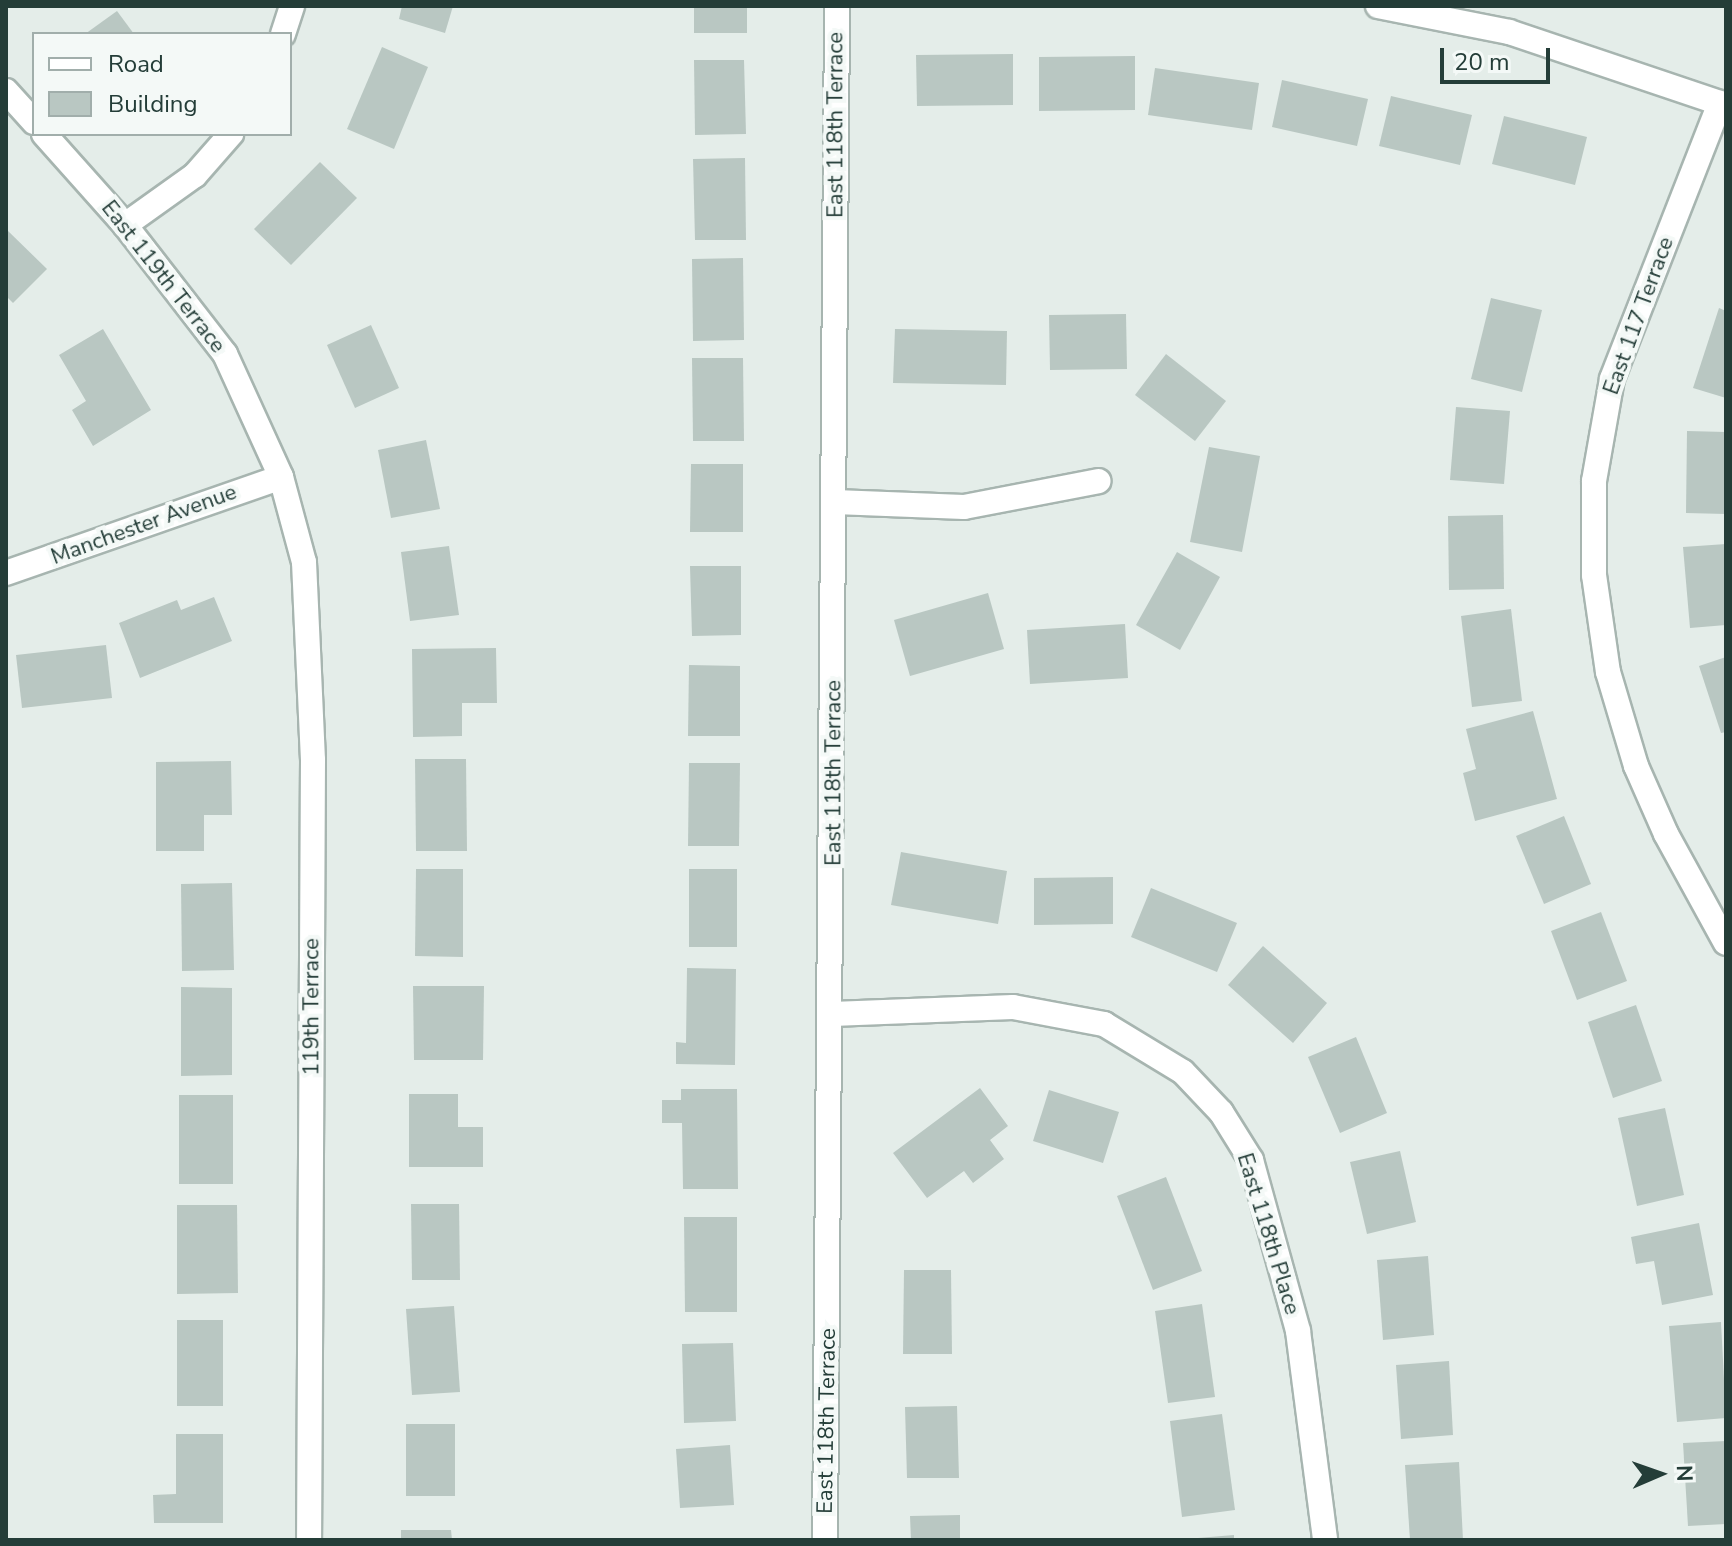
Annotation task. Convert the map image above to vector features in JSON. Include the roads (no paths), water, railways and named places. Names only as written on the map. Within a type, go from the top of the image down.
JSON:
[{"type":"street","points":[[284,32],[292,6]]},
{"type":"street","name":"East 118th Terrace","points":[[825,1540],[832,1014],[837,6]]},
{"type":"street","points":[[1378,6],[1509,32],[1723,104]]},
{"type":"street","points":[[6,91],[32,120]]},
{"type":"street","name":"East 117 Terrace","points":[[1723,104],[1612,379],[1594,481],[1594,575],[1608,672],[1636,766],[1666,834],[1726,943]]},
{"type":"street","name":"East 119th Terrace","points":[[46,136],[125,225],[225,354],[281,477]]},
{"type":"street","points":[[125,225],[195,175],[229,136]]},
{"type":"street","name":"Manchester Avenue","points":[[6,573],[281,477]]},
{"type":"street","name":"119th Terrace","points":[[281,477],[304,562],[313,760],[309,1540]]},
{"type":"street","points":[[835,502],[964,507],[1099,481]]},
{"type":"street","name":"East 118th Place","points":[[832,1014],[1013,1007],[1104,1024],[1183,1072],[1221,1112],[1251,1160],[1298,1331],[1325,1540]]}]
